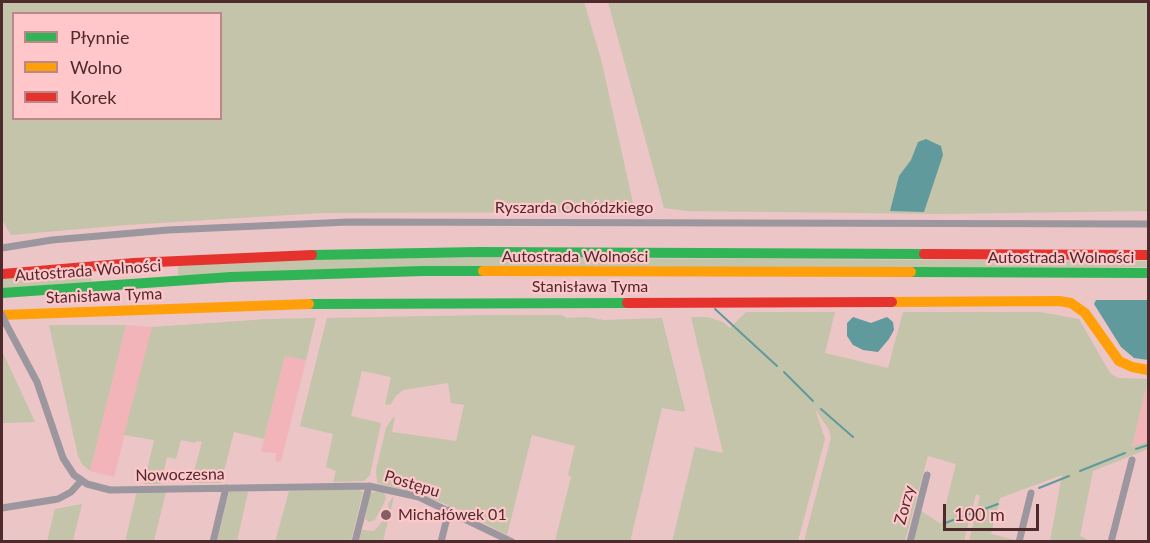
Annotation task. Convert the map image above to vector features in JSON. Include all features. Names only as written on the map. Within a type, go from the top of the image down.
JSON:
[{"type":"main road","name":"Autostrada Wolności","points":[[2,274],[231,257],[391,252],[1149,255]]},
{"type":"main road","name":"Autostrada Wolności","points":[[2,293],[135,282],[423,271],[1149,273]]},
{"type":"main road","name":"Stanisława Tyma","points":[[4,319],[343,303],[1059,301],[1071,303],[1085,313],[1119,361],[1132,368],[1149,370]]},
{"type":"street","name":"Ryszarda Ochódzkiego","points":[[2,248],[51,240],[177,229],[348,222],[1149,225]]},
{"type":"street","points":[[2,508],[58,499],[71,492],[81,481],[74,475],[63,458],[37,382],[4,319]]},
{"type":"street","points":[[1111,542],[1132,460]]},
{"type":"street","name":"Zorzy","points":[[910,542],[927,475]]},
{"type":"street","name":"Nowoczesna","points":[[81,481],[96,488],[110,490],[369,486]]},
{"type":"street","points":[[355,542],[369,486]]},
{"type":"street","name":"Postępu","points":[[369,486],[419,497],[512,542]]},
{"type":"street","points":[[213,542],[226,488]]},
{"type":"street","points":[[1019,542],[1031,493]]},
{"type":"street","points":[[441,542],[449,510]]},
{"type":"shaded area","points":[[126,325],[152,327],[114,477],[90,471]]},
{"type":"shaded area","points":[[285,356],[306,360],[281,462],[275,461],[276,453],[261,452]]},
{"type":"shaded area","points":[[1148,379],[1148,441],[1132,448]]},
{"type":"green space","points":[[2,2],[584,2],[601,59],[635,212],[320,213],[11,235],[2,220]]},
{"type":"green space","points":[[608,2],[1148,2],[1148,211],[940,214],[687,211],[664,208]]},
{"type":"green space","points":[[356,257],[1148,261],[1148,267],[178,275],[178,264]]},
{"type":"green space","points":[[91,270],[92,281],[2,289],[2,278]]},
{"type":"green space","points":[[746,312],[835,312],[825,353],[888,368],[903,312],[1040,312],[1079,319],[1110,373],[1118,378],[1148,379],[1132,447],[1148,441],[1148,449],[1093,471],[1080,536],[1087,539],[1086,541],[1050,541],[1062,475],[1000,498],[991,534],[1015,541],[969,541],[980,496],[976,494],[964,541],[913,541],[921,511],[941,524],[956,464],[928,456],[905,541],[804,541],[831,438],[829,430],[815,409],[825,439],[798,541],[672,542],[695,447],[723,453],[691,317],[707,317],[723,322],[730,328]]},
{"type":"green space","points":[[562,315],[567,318],[587,317],[604,320],[662,318],[685,410],[684,412],[662,408],[630,542],[555,541],[571,477],[568,475],[575,446],[532,435],[507,535],[455,508],[427,497],[377,483],[376,470],[386,428],[395,416],[392,432],[456,441],[464,405],[451,403],[448,383],[403,390],[390,405],[385,404],[391,377],[362,371],[351,416],[381,423],[370,475],[364,481],[333,482],[336,471],[326,467],[333,434],[300,426],[327,318]]},
{"type":"green space","points":[[316,318],[306,360],[285,356],[264,439],[234,432],[221,483],[191,483],[202,442],[181,440],[176,459],[167,457],[161,484],[144,484],[154,440],[124,435],[152,327]]},
{"type":"green space","points":[[49,325],[126,325],[90,471],[82,464],[78,456]]},
{"type":"green space","points":[[2,351],[18,385],[35,422],[2,423]]},
{"type":"green space","points":[[357,489],[363,492],[351,541],[275,542],[289,491]]},
{"type":"green space","points":[[137,491],[166,492],[154,541],[125,542]]},
{"type":"green space","points":[[229,492],[248,492],[237,541],[217,541]]},
{"type":"green space","points":[[384,492],[386,499],[375,520],[369,522],[365,519],[370,493]]},
{"type":"green space","points":[[393,497],[383,541],[359,541],[362,530],[374,531],[386,517],[388,504]]},
{"type":"green space","points":[[82,504],[73,541],[47,541],[55,509]]},
{"type":"water","points":[[926,139],[941,146],[943,155],[924,212],[890,211],[899,176],[911,160],[918,142]]},
{"type":"water","points":[[1096,300],[1148,300],[1148,360],[1134,358],[1121,347],[1094,304]]},
{"type":"water","points":[[853,317],[871,323],[887,317],[893,322],[894,330],[878,352],[863,350],[853,345],[847,336],[847,323]]},
{"type":"waterway","points":[[715,309],[777,366]]},
{"type":"waterway","points":[[784,372],[813,401]]},
{"type":"waterway","points":[[821,409],[853,437]]},
{"type":"waterway","points":[[1136,449],[1148,445]]},
{"type":"waterway","points":[[1080,471],[1125,453]]},
{"type":"waterway","points":[[1039,488],[1069,476]]},
{"type":"waterway","points":[[979,511],[998,504]]},
{"type":"waterway","points":[[945,523],[970,514]]},
{"type":"traffic: fast","points":[[312,255],[479,252],[924,254]]},
{"type":"traffic: fast","points":[[2,293],[231,277],[483,271]]},
{"type":"traffic: fast","points":[[911,272],[1148,273]]},
{"type":"traffic: fast","points":[[309,304],[627,303]]},
{"type":"traffic: slow","points":[[483,271],[911,272]]},
{"type":"traffic: slow","points":[[892,302],[1059,301],[1071,303],[1085,313],[1119,361],[1132,367],[1148,370]]},
{"type":"traffic: slow","points":[[2,315],[309,304]]},
{"type":"traffic: jam","points":[[924,254],[1148,255]]},
{"type":"traffic: jam","points":[[2,274],[134,263],[312,255]]},
{"type":"traffic: jam","points":[[627,303],[892,302]]},
{"type":"place","name":"Michałówek 01","points":[[386,515]]}]
